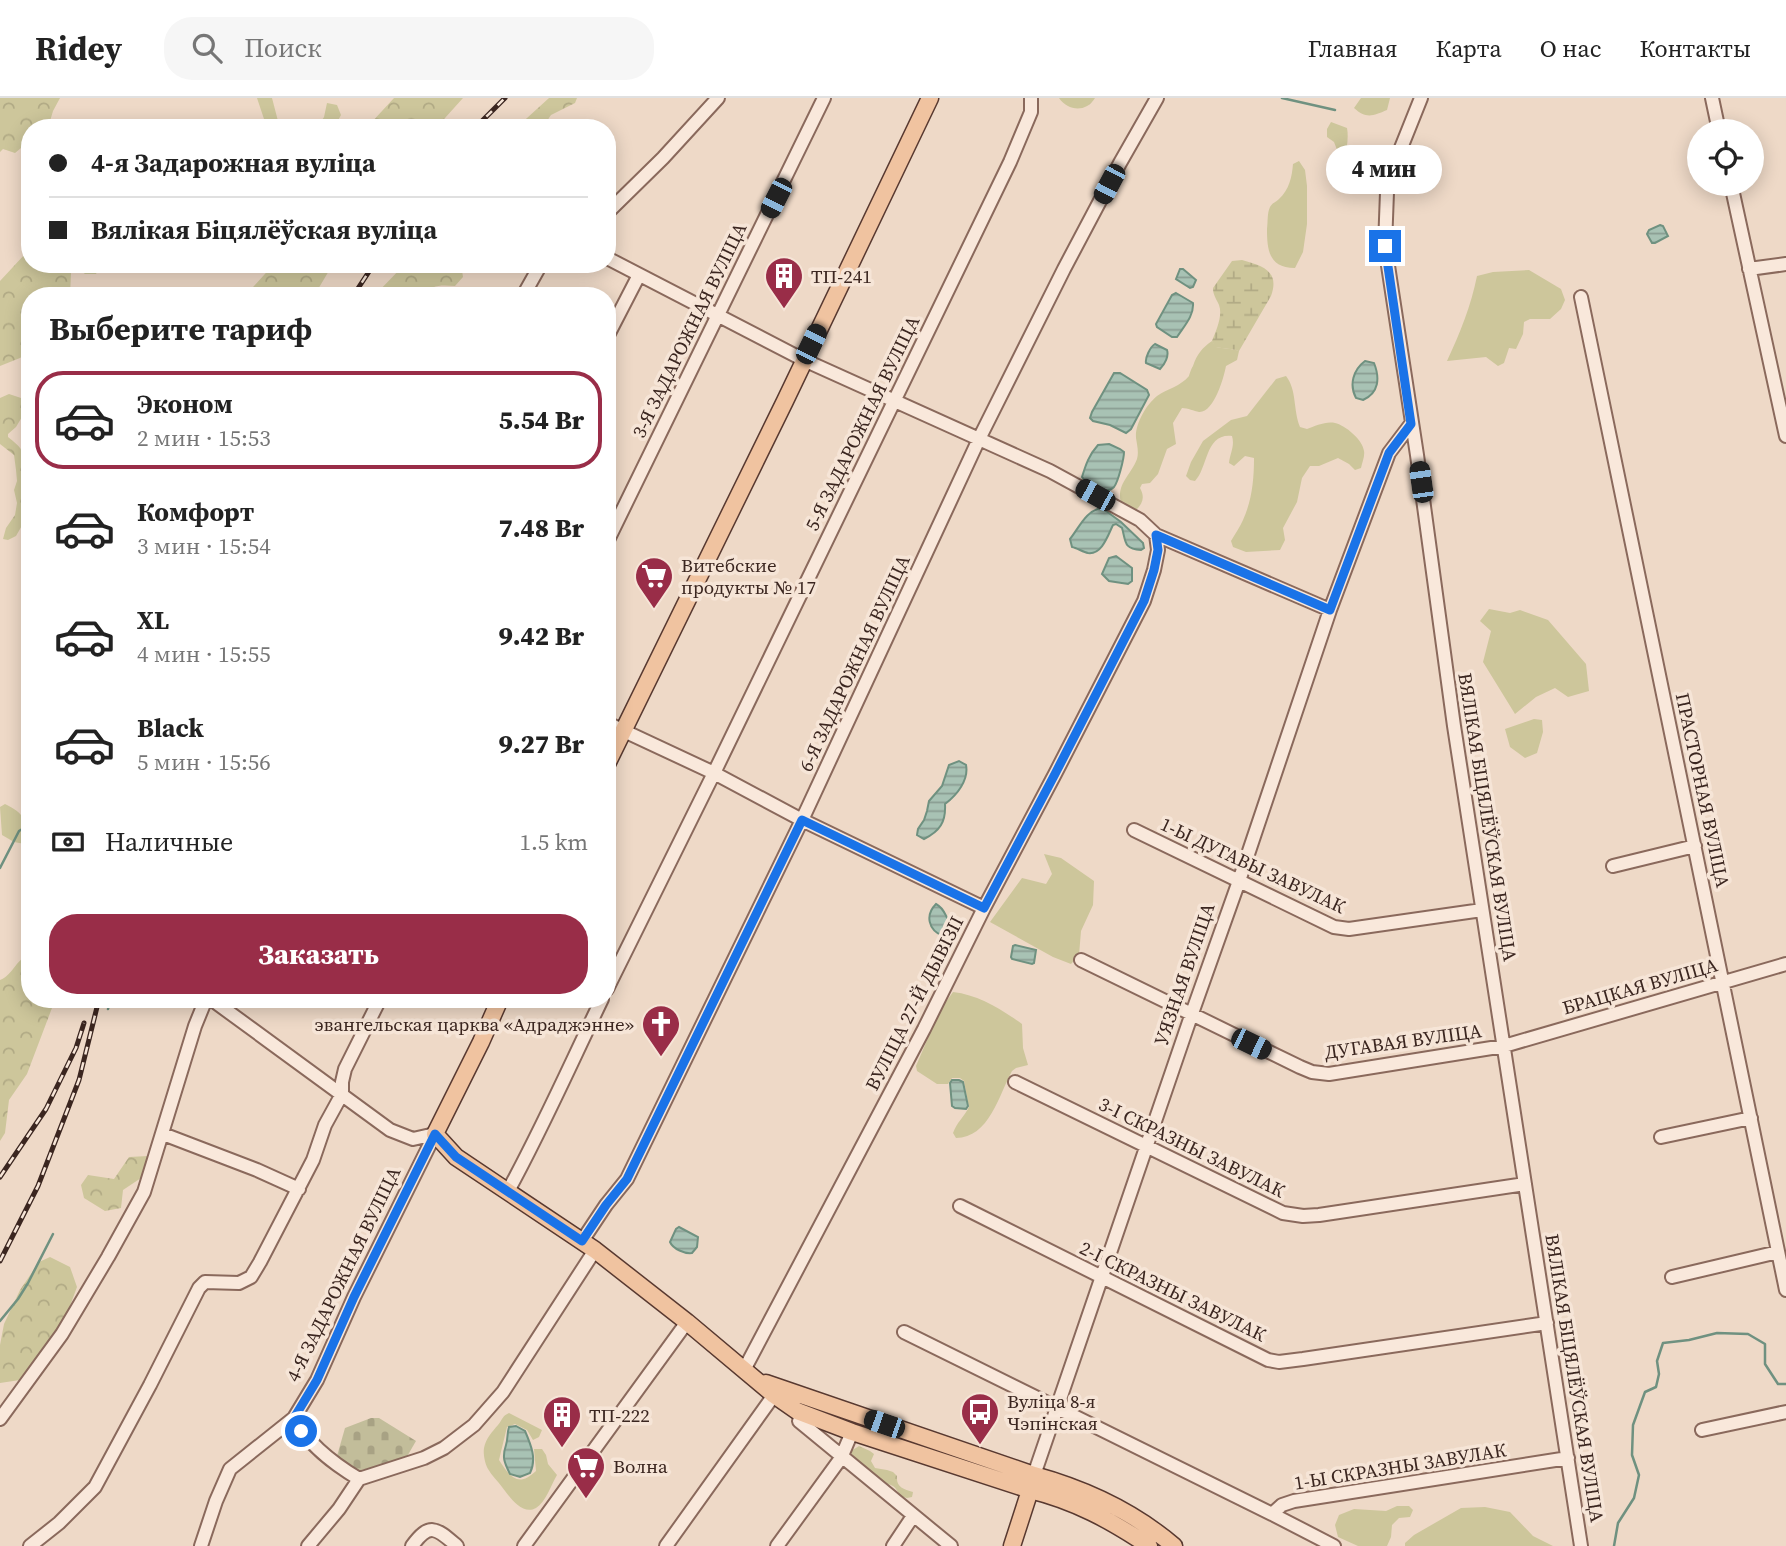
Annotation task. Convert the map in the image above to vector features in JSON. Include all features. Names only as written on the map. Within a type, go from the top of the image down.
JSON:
[{"type":"main road","points":[[616,745],[930,98]]},
{"type":"main road","name":"4-Я ЗАДАРОЖНАЯ ВУЛІЦА","points":[[435,1134],[496,1008]]},
{"type":"main road","points":[[435,1134],[456,1157],[588,1246],[687,1322],[798,1416],[1032,1482],[1060,1482],[1128,1513],[1174,1546]]},
{"type":"main road","points":[[750,1375],[1032,1482],[1055,1496],[1090,1510],[1149,1546]]},
{"type":"main road","name":"УЯЗНАЯ ВУЛІЦА","points":[[1012,1546],[1032,1482]]},
{"type":"street","points":[[616,204],[718,98]]},
{"type":"street","name":"3-Я ЗАДАРОЖНАЯ ВУЛІЦА","points":[[616,523],[824,98]]},
{"type":"street","name":"5-Я ЗАДАРОЖНАЯ ВУЛІЦА","points":[[616,971],[1010,162],[1031,112],[1031,98]]},
{"type":"street","name":"6-Я ЗАДАРОЖНАЯ ВУЛІЦА","points":[[588,1246],[606,1205],[627,1179],[802,820],[979,439],[1064,269],[1157,98]]},
{"type":"street","name":"ВЯЛІКАЯ БІЦЯЛЁЎСКАЯ ВУЛІЦА","points":[[1421,98],[1387,192],[1385,246],[1454,726],[1581,1546]]},
{"type":"street","points":[[1712,98],[1716,119]]},
{"type":"street","points":[[1734,196],[1786,436]]},
{"type":"street","points":[[616,263],[804,360],[1050,471],[1140,520],[1156,535],[1330,610]]},
{"type":"street","points":[[1749,269],[1786,264]]},
{"type":"street","points":[[616,320],[639,275]]},
{"type":"street","name":"ПРАСТОРНАЯ ВУЛІЦА","points":[[1581,297],[1786,1290]]},
{"type":"street","name":"УЯЗНАЯ ВУЛІЦА","points":[[1032,1482],[1330,610],[1389,453],[1411,424]]},
{"type":"street","points":[[1389,453],[1399,447],[1406,447],[1417,455]]},
{"type":"street","name":"ВУЛІЦА 27-Й ДЫВІЗІІ","points":[[750,1375],[984,908],[1144,601],[1158,550],[1156,535]]},
{"type":"street","points":[[616,728],[714,773],[802,820],[984,908]]},
{"type":"street","name":"1-Ы ДУГАВЫ ЗАВУЛАК","points":[[1134,830],[1334,927],[1349,929],[1482,910]]},
{"type":"street","points":[[1613,866],[1695,846]]},
{"type":"street","name":"ДУГАВАЯ ВУЛІЦА","points":[[1081,960],[1191,1016],[1312,1072],[1329,1074],[1504,1045]]},
{"type":"street","name":"БРАЦКАЯ ВУЛІЦА","points":[[1504,1045],[1786,964]]},
{"type":"street","points":[[0,1419],[62,1334],[145,1192],[195,1026],[204,1008]]},
{"type":"street","points":[[221,1008],[390,1130],[413,1139],[435,1134]]},
{"type":"street","points":[[30,1546],[59,1523],[96,1487],[199,1289],[205,1282],[239,1283],[251,1276],[260,1262],[313,1160],[325,1125],[342,1094],[345,1069],[376,1008]]},
{"type":"street","points":[[508,1191],[598,1008]]},
{"type":"street","name":"3-І СКРАЗНЫ ЗАВУЛАК","points":[[1015,1082],[1283,1213],[1303,1216],[1525,1184]]},
{"type":"street","points":[[1661,1137],[1751,1118]]},
{"type":"street","points":[[163,1134],[299,1189]]},
{"type":"street","name":"4-Я ЗАДАРОЖНАЯ ВУЛІЦА","points":[[201,1546],[230,1469],[294,1418],[317,1380],[354,1297],[435,1134]]},
{"type":"street","name":"2-І СКРАЗНЫ ЗАВУЛАК","points":[[960,1206],[1258,1355],[1279,1362],[1547,1322]]},
{"type":"street","points":[[308,1546],[339,1510],[359,1479],[424,1458],[444,1448],[474,1425],[503,1392],[588,1246]]},
{"type":"street","points":[[1672,1277],[1778,1252]]},
{"type":"street","points":[[524,1546],[687,1322]]},
{"type":"street","points":[[904,1332],[1334,1546]]},
{"type":"street","points":[[666,1546],[774,1395]]},
{"type":"street","points":[[1702,1430],[1786,1412]]},
{"type":"street","points":[[798,1416],[841,1458],[951,1546]]},
{"type":"street","points":[[294,1418],[301,1431],[337,1466],[359,1479]]},
{"type":"street","points":[[777,1546],[841,1458],[852,1432]]},
{"type":"street","name":"1-Ы СКРАЗНЫ ЗАВУЛАК","points":[[1272,1514],[1282,1505],[1294,1501],[1568,1458]]},
{"type":"street","points":[[893,1546],[913,1516]]},
{"type":"street","points":[[412,1546],[426,1531],[435,1529],[457,1546]]},
{"type":"green space","points":[[0,98],[60,98],[51,119],[21,119],[21,148],[15,153],[3,149],[0,152]]},
{"type":"green space","points":[[257,98],[272,98],[277,119],[264,119]]},
{"type":"green space","points":[[394,98],[463,98],[444,119],[375,119]]},
{"type":"green space","points":[[549,98],[577,98],[575,103],[548,119],[526,119]]},
{"type":"green space","points":[[1059,98],[1095,98],[1087,106],[1072,108]]},
{"type":"green space","points":[[1361,98],[1390,98],[1387,110],[1370,115],[1362,114],[1354,108]]},
{"type":"green space","points":[[327,103],[337,105],[341,115],[339,119],[323,119]]},
{"type":"green space","points":[[1331,122],[1347,128],[1346,158],[1341,160],[1334,142],[1327,137]]},
{"type":"green space","points":[[1299,161],[1305,170],[1307,224],[1303,252],[1295,268],[1280,265],[1271,256],[1267,229],[1270,207],[1285,192],[1293,164]]},
{"type":"green space","points":[[21,258],[21,273],[71,273],[70,287],[21,287],[21,357],[0,366],[0,281]]},
{"type":"green space","points":[[1242,260],[1268,271],[1273,281],[1271,296],[1239,351],[1215,347],[1212,341],[1220,309],[1213,288],[1232,261]]},
{"type":"green space","points":[[1529,270],[1561,289],[1565,300],[1561,309],[1550,319],[1530,319],[1524,322],[1523,334],[1516,349],[1509,348],[1504,363],[1498,366],[1486,357],[1447,361],[1465,319],[1477,276],[1493,272]]},
{"type":"green space","points":[[266,273],[328,273],[319,287],[253,287]]},
{"type":"green space","points":[[396,273],[462,273],[463,277],[455,286],[383,287]]},
{"type":"green space","points":[[1212,341],[1216,347],[1239,351],[1237,360],[1226,366],[1214,401],[1209,407],[1199,412],[1182,408],[1173,423],[1176,444],[1167,449],[1158,474],[1150,483],[1142,484],[1140,488],[1143,497],[1140,505],[1136,510],[1129,508],[1121,503],[1120,496],[1125,480],[1137,459],[1136,433],[1142,415],[1157,396],[1189,376],[1198,355]]},
{"type":"green space","points":[[1286,376],[1292,387],[1300,427],[1307,429],[1321,424],[1339,424],[1360,442],[1364,451],[1363,460],[1361,468],[1355,470],[1338,458],[1319,466],[1310,466],[1302,478],[1297,502],[1283,528],[1285,540],[1280,550],[1246,552],[1233,547],[1231,541],[1249,505],[1254,458],[1245,456],[1234,466],[1229,463],[1233,440],[1232,436],[1223,437],[1212,445],[1195,481],[1186,476],[1203,441],[1231,420],[1247,416],[1276,379]]},
{"type":"green space","points":[[9,394],[21,398],[21,419],[8,437],[21,450],[21,527],[16,536],[8,540],[3,539],[6,528],[15,515],[17,503],[14,490],[17,481],[14,455],[0,444],[0,398]]},
{"type":"green space","points":[[1489,609],[1510,613],[1520,610],[1548,620],[1586,664],[1589,691],[1568,697],[1555,688],[1536,697],[1515,714],[1483,662],[1491,631],[1480,621]]},
{"type":"green space","points":[[1534,719],[1542,720],[1543,732],[1537,753],[1525,758],[1510,747],[1505,729]]},
{"type":"green space","points":[[5,804],[21,816],[21,843],[2,835],[0,807]]},
{"type":"green space","points":[[1044,854],[1061,858],[1094,881],[1093,905],[1081,931],[1079,955],[1071,964],[990,922],[1022,878],[1046,884],[1052,874]]},
{"type":"green space","points":[[21,959],[21,1008],[52,1008],[27,1074],[9,1100],[5,1133],[0,1141],[0,980],[8,975]]},
{"type":"green space","points":[[953,992],[972,996],[1022,1024],[1023,1048],[1028,1065],[1012,1071],[985,1123],[977,1131],[956,1138],[953,1133],[969,1107],[964,1081],[952,1078],[948,1084],[937,1084],[917,1071],[916,1066],[940,1010]]},
{"type":"green space","points":[[148,1156],[150,1161],[144,1176],[123,1190],[121,1208],[105,1211],[84,1198],[81,1185],[88,1175],[114,1179],[129,1157]]},
{"type":"green space","points":[[50,1257],[70,1267],[77,1287],[67,1314],[20,1380],[0,1383],[0,1345],[4,1324],[20,1290],[39,1262]]},
{"type":"green space","points":[[819,1409],[1000,1470],[999,1474],[818,1413]]},
{"type":"green space","points":[[509,1413],[542,1430],[539,1437],[533,1440],[527,1430],[515,1424],[507,1427],[499,1460],[507,1471],[519,1479],[530,1476],[536,1471],[534,1449],[542,1449],[548,1464],[557,1475],[543,1502],[531,1510],[512,1500],[490,1472],[485,1459],[484,1448],[488,1438]]},
{"type":"green space","points":[[371,1418],[379,1418],[416,1441],[405,1460],[357,1471],[337,1456],[345,1428]]},
{"type":"green space","points":[[859,1446],[874,1454],[871,1461],[875,1468],[893,1472],[901,1487],[913,1492],[912,1497],[900,1496],[894,1487],[874,1478],[852,1459],[851,1451]]},
{"type":"green space","points":[[1397,1506],[1409,1506],[1413,1510],[1410,1517],[1399,1518],[1392,1525],[1387,1546],[1358,1546],[1338,1537],[1335,1525],[1339,1515],[1354,1509],[1386,1511]]},
{"type":"green space","points":[[1485,1507],[1510,1512],[1533,1536],[1553,1546],[1405,1546],[1414,1535],[1461,1508]]},
{"type":"shaded area","points":[[1361,149],[1370,155],[1364,171],[1360,172],[1353,167],[1351,156]]},
{"type":"shaded area","points":[[1660,225],[1668,236],[1652,243],[1647,234],[1649,230]]},
{"type":"shaded area","points":[[1180,269],[1196,280],[1193,287],[1190,288],[1176,279]]},
{"type":"shaded area","points":[[1176,293],[1193,303],[1193,308],[1177,337],[1172,337],[1156,324],[1172,295]]},
{"type":"shaded area","points":[[1155,344],[1167,350],[1166,360],[1160,369],[1146,363],[1148,353]]},
{"type":"shaded area","points":[[1365,361],[1374,363],[1377,385],[1363,400],[1356,398],[1353,378]]},
{"type":"shaded area","points":[[1114,373],[1120,373],[1147,390],[1149,395],[1131,429],[1126,433],[1090,418]]},
{"type":"shaded area","points":[[1109,444],[1124,452],[1116,484],[1112,489],[1106,490],[1088,483],[1082,477],[1088,460],[1098,445]]},
{"type":"shaded area","points":[[1102,508],[1121,522],[1143,543],[1144,548],[1141,550],[1128,546],[1122,528],[1116,524],[1097,551],[1088,553],[1072,547],[1070,539],[1083,520],[1096,509]]},
{"type":"shaded area","points":[[1116,556],[1132,568],[1132,581],[1128,584],[1109,581],[1102,574],[1109,558]]},
{"type":"shaded area","points":[[959,761],[966,765],[964,782],[945,804],[941,825],[924,839],[917,835],[929,801],[942,786],[949,765]]},
{"type":"shaded area","points":[[936,904],[944,912],[949,924],[950,931],[943,936],[934,930],[930,922],[930,913]]},
{"type":"shaded area","points":[[1015,945],[1036,950],[1034,963],[1012,959]]},
{"type":"shaded area","points":[[952,1080],[963,1082],[968,1106],[966,1109],[952,1106]]},
{"type":"shaded area","points":[[679,1227],[698,1237],[697,1247],[692,1253],[674,1247],[670,1242]]},
{"type":"shaded area","points":[[516,1426],[525,1431],[533,1457],[530,1473],[520,1477],[510,1474],[504,1456],[509,1427]]},
{"type":"waterway","points":[[1282,98],[1335,110]]},
{"type":"waterway","points":[[0,868],[21,830]]},
{"type":"waterway","points":[[0,1321],[28,1283],[53,1234]]},
{"type":"waterway","points":[[1614,1546],[1618,1523],[1634,1498],[1639,1475],[1632,1455],[1633,1425],[1645,1392],[1656,1387],[1659,1374],[1657,1361],[1663,1343],[1717,1333],[1748,1334],[1765,1344],[1765,1364],[1778,1384],[1786,1384]]},
{"type":"railway","points":[[484,119],[505,98]]},
{"type":"railway","points":[[359,287],[368,273]]},
{"type":"railway","points":[[0,1261],[38,1186],[79,1080],[97,1008]]},
{"type":"railway","points":[[0,1177],[46,1109],[76,1048],[84,1023]]},
{"type":"place","name":"ТП-241","points":[[784,310]]},
{"type":"place","name":"Витебские продукты № 17","points":[[654,610]]},
{"type":"place","name":"эвангельская царква «Адраджэнне»","points":[[661,1058]]},
{"type":"place","name":"Вуліца 8-я Чэпінская","points":[[980,1446]]},
{"type":"place","name":"ТП-222","points":[[562,1449]]},
{"type":"place","name":"Волна","points":[[586,1500]]},
{"type":"route","points":[[301,1431],[294,1418],[317,1380],[354,1297],[435,1134],[456,1157],[582,1241],[627,1179],[802,820],[984,908],[1144,601],[1158,550],[1156,535],[1330,610],[1389,453],[1411,424],[1385,246]]}]
